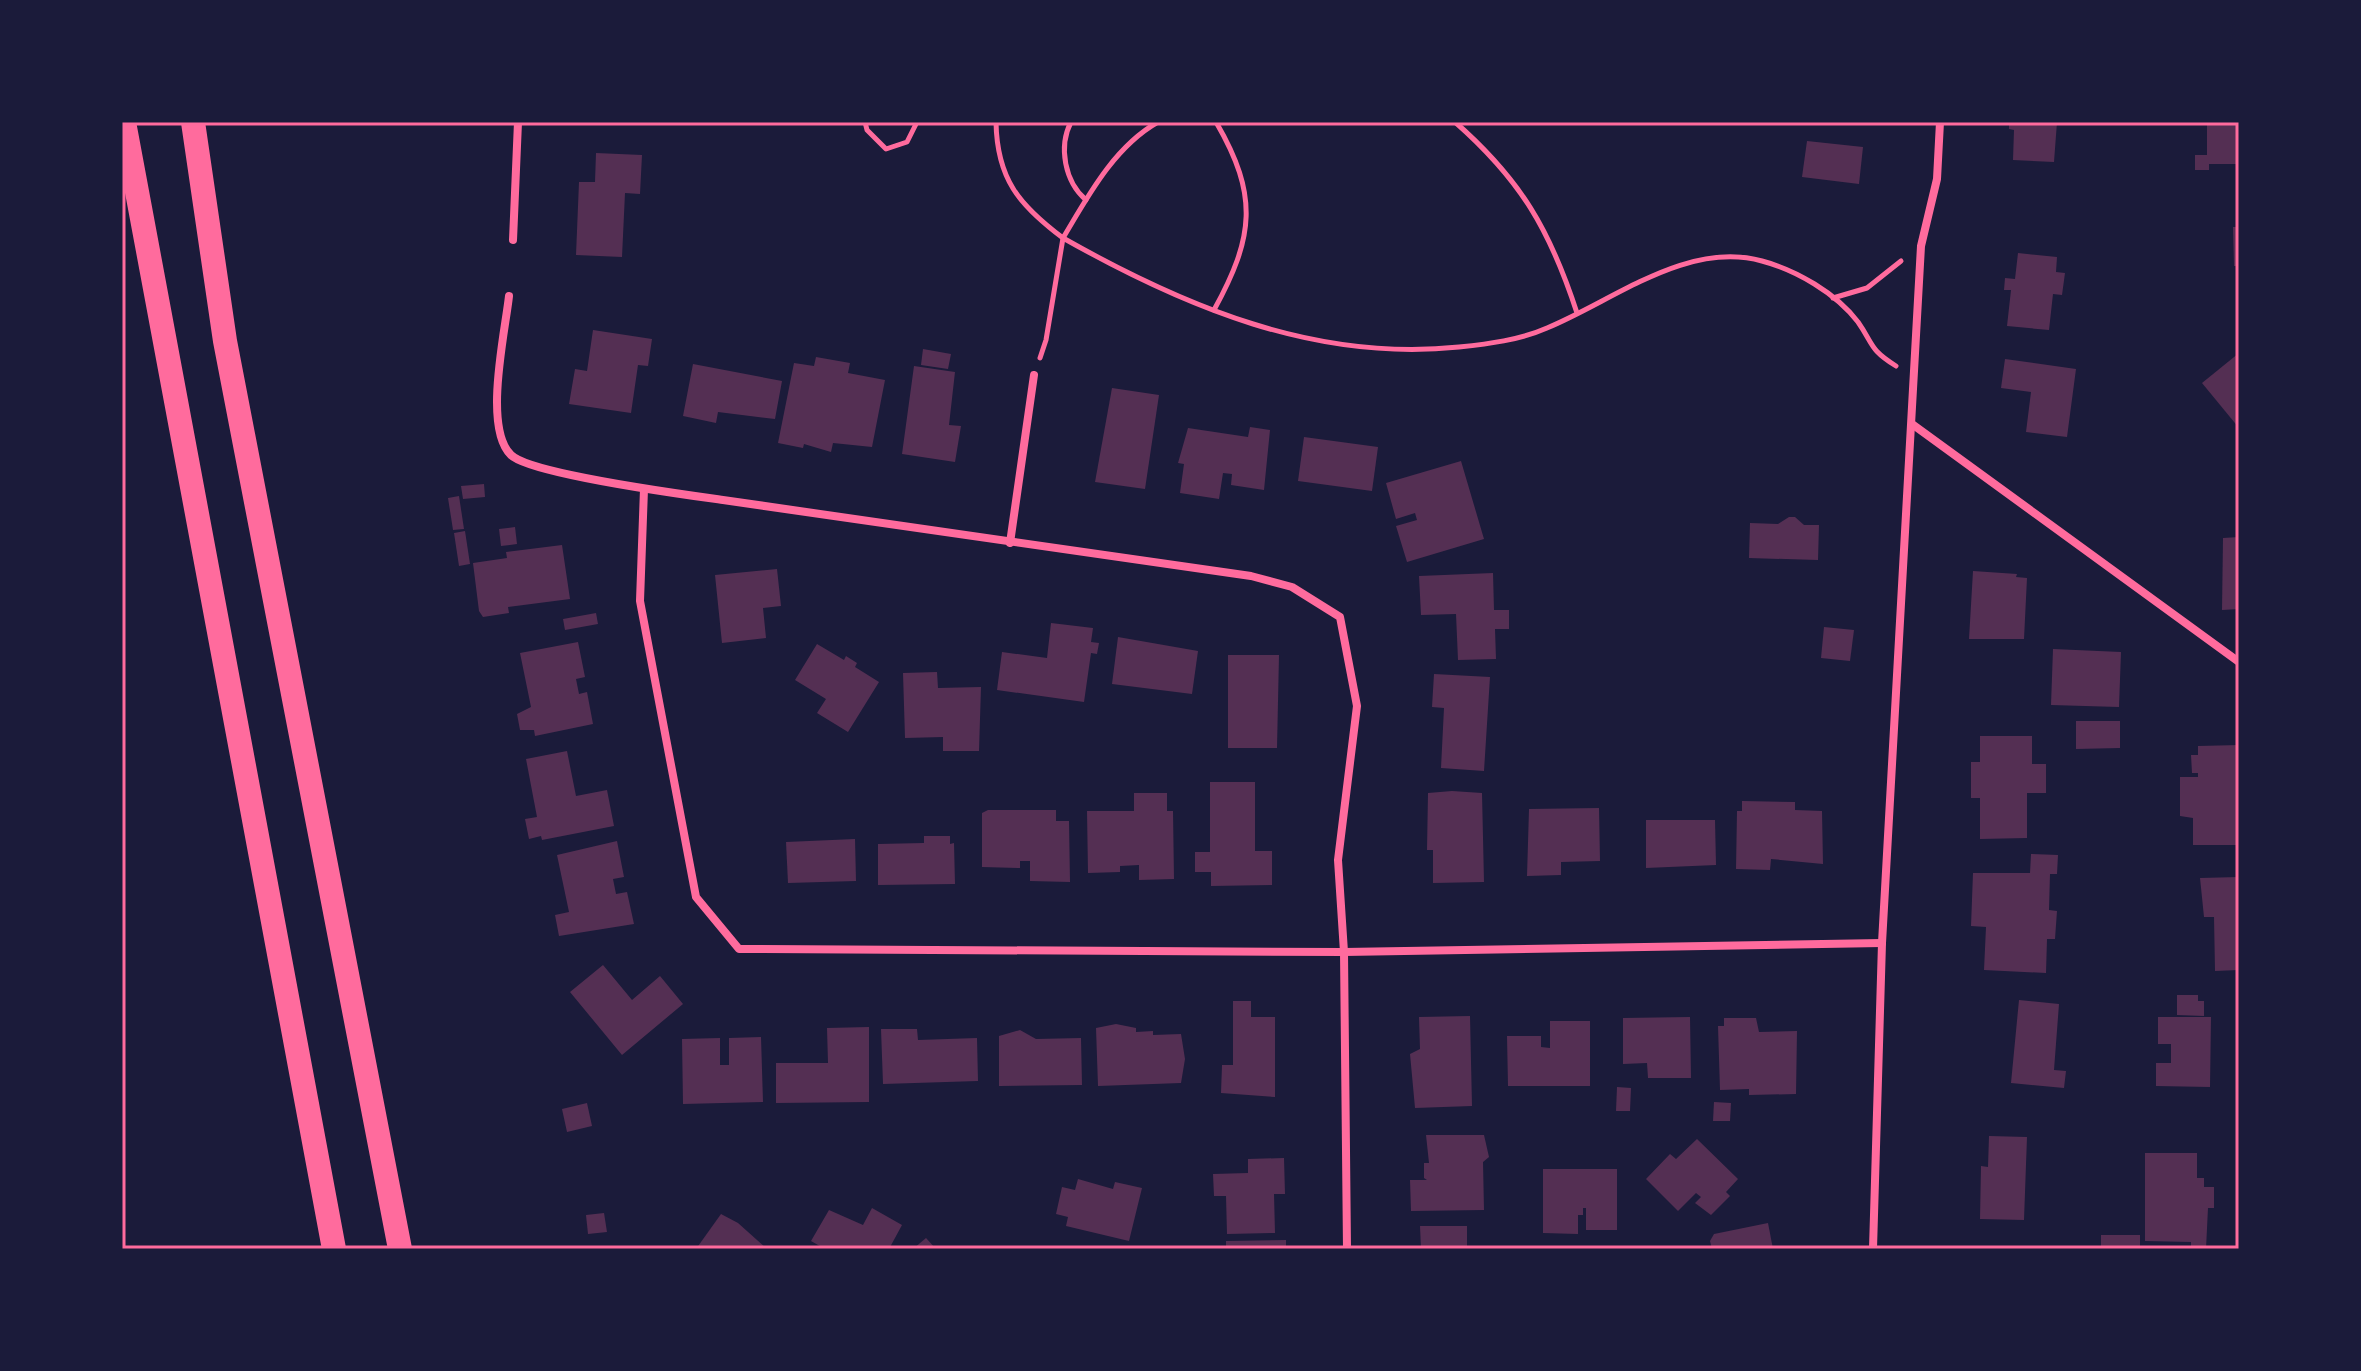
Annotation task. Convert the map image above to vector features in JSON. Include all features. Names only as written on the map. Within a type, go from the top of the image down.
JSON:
[{"type":"highway","points":[[124,122],[334,1249]]},
{"type":"highway","points":[[134,122],[167,363]]},
{"type":"highway","points":[[193,122],[225,341],[400,1249]]},
{"type":"street","points":[[513,240],[518,122]]},
{"type":"street","points":[[1873,1249],[1882,943],[1921,246],[1937,179],[1940,122]]},
{"type":"street","points":[[509,296],[497,404],[498,436],[512,457],[542,468],[644,489],[1251,576],[1292,587],[1340,617],[1357,706],[1338,860],[1344,952],[1347,1249]]},
{"type":"street","points":[[1010,543],[1034,375]]},
{"type":"street","points":[[1912,424],[2239,662]]},
{"type":"street","points":[[644,489],[640,601],[696,897],[739,949],[1344,952],[1882,943]]},
{"type":"path","points":[[865,122],[867,130],[886,149],[907,142],[917,122]]},
{"type":"path","points":[[996,122],[997,150],[1007,180],[1030,213],[1063,238],[1122,271],[1214,310],[1289,336],[1334,346],[1381,350],[1434,350],[1491,343],[1546,329],[1661,274],[1729,254],[1763,261],[1796,274],[1833,298],[1857,321],[1874,352],[1914,377]]},
{"type":"path","points":[[1071,122],[1064,150],[1068,173],[1086,200]]},
{"type":"path","points":[[1034,375],[1046,340],[1063,238],[1102,174],[1147,128],[1158,122]]},
{"type":"path","points":[[1214,310],[1239,264],[1247,212],[1238,160],[1216,122]]},
{"type":"path","points":[[1455,122],[1496,158],[1535,212],[1562,266],[1577,313]]},
{"type":"path","points":[[1833,298],[1867,288],[1921,246]]},
{"type":"building","points":[[2009,122],[2057,122],[2054,162],[2013,160],[2014,130],[2009,129]]},
{"type":"building","points":[[2207,122],[2239,122],[2239,164],[2209,164],[2209,170],[2195,170],[2195,155],[2207,155]]},
{"type":"building","points":[[1807,141],[1863,147],[1859,184],[1802,177]]},
{"type":"building","points":[[596,153],[642,155],[640,194],[625,193],[622,257],[576,255],[579,182],[595,182]]},
{"type":"building","points":[[2233,227],[2239,227],[2239,266],[2234,266]]},
{"type":"building","points":[[2018,253],[2057,257],[2056,272],[2065,273],[2062,295],[2053,294],[2049,330],[2007,326],[2011,290],[2004,290],[2005,278],[2015,279]]},
{"type":"building","points":[[593,330],[652,339],[648,366],[638,365],[631,413],[569,404],[575,369],[587,371]]},
{"type":"building","points":[[923,349],[951,354],[948,369],[921,365]]},
{"type":"building","points":[[2239,353],[2239,428],[2202,383]]},
{"type":"building","points":[[816,357],[850,363],[848,373],[885,380],[872,447],[833,443],[831,452],[804,444],[803,448],[778,443],[794,363],[814,366]]},
{"type":"building","points":[[2005,359],[2076,369],[2067,437],[2026,432],[2031,392],[2001,388]]},
{"type":"building","points":[[693,364],[782,381],[775,419],[718,412],[716,423],[683,416]]},
{"type":"building","points":[[914,366],[955,372],[949,425],[961,426],[955,462],[902,454]]},
{"type":"building","points":[[1112,388],[1159,395],[1145,489],[1095,482]]},
{"type":"building","points":[[1250,427],[1270,430],[1264,490],[1231,485],[1232,474],[1223,473],[1219,499],[1180,493],[1184,464],[1178,463],[1188,428],[1248,437]]},
{"type":"building","points":[[1304,437],[1378,447],[1372,491],[1298,481]]},
{"type":"building","points":[[1461,461],[1484,539],[1407,562],[1396,526],[1417,520],[1415,513],[1396,519],[1386,483]]},
{"type":"building","points":[[484,484],[485,497],[463,499],[461,486]]},
{"type":"building","points":[[459,496],[464,529],[453,530],[448,498]]},
{"type":"building","points":[[1795,517],[1804,525],[1819,525],[1818,560],[1749,558],[1750,523],[1778,524]]},
{"type":"building","points":[[515,527],[517,544],[501,546],[499,529]]},
{"type":"building","points":[[465,531],[470,564],[459,566],[454,533]]},
{"type":"building","points":[[2239,537],[2239,609],[2222,610],[2223,538]]},
{"type":"building","points":[[562,545],[570,599],[508,607],[509,613],[483,617],[479,611],[473,563],[507,558],[506,552]]},
{"type":"building","points":[[777,569],[781,606],[763,608],[766,638],[722,643],[715,575]]},
{"type":"building","points":[[1973,571],[2017,574],[2016,577],[2027,578],[2024,639],[1969,639]]},
{"type":"building","points":[[1493,573],[1494,610],[1509,610],[1509,629],[1495,629],[1496,659],[1458,660],[1456,614],[1421,615],[1419,576]]},
{"type":"building","points":[[596,613],[598,624],[565,630],[563,619]]},
{"type":"building","points":[[1051,623],[1093,628],[1091,642],[1099,643],[1097,654],[1091,653],[1084,702],[997,690],[1002,652],[1047,658]]},
{"type":"building","points":[[1824,627],[1854,630],[1850,661],[1821,658]]},
{"type":"building","points":[[1118,637],[1198,651],[1192,694],[1112,684]]},
{"type":"building","points":[[578,642],[585,677],[576,679],[579,694],[587,692],[593,724],[535,736],[534,730],[520,730],[517,714],[531,707],[520,653]]},
{"type":"building","points":[[817,644],[844,660],[846,656],[857,663],[855,667],[879,682],[848,732],[817,713],[826,699],[795,680]]},
{"type":"building","points":[[2053,649],[2121,652],[2119,707],[2051,705]]},
{"type":"building","points":[[1228,655],[1279,655],[1277,748],[1228,748]]},
{"type":"building","points":[[937,672],[938,688],[981,687],[979,751],[943,751],[943,737],[905,738],[903,673]]},
{"type":"building","points":[[1434,674],[1490,677],[1484,771],[1441,768],[1444,708],[1432,707]]},
{"type":"building","points":[[2076,721],[2120,721],[2120,748],[2076,749]]},
{"type":"building","points":[[1980,736],[2032,736],[2032,764],[2046,764],[2046,793],[2027,793],[2027,838],[1980,839],[1980,798],[1971,798],[1971,762],[1980,762]]},
{"type":"building","points":[[2239,745],[2239,845],[2193,845],[2193,818],[2180,816],[2180,777],[2198,777],[2198,773],[2192,773],[2191,755],[2198,755],[2198,746]]},
{"type":"building","points":[[567,751],[576,796],[607,790],[614,826],[542,840],[541,836],[529,839],[525,819],[537,817],[526,759]]},
{"type":"building","points":[[1210,782],[1255,782],[1255,851],[1272,851],[1272,885],[1211,886],[1211,872],[1195,872],[1195,852],[1210,852]]},
{"type":"building","points":[[1134,793],[1167,793],[1167,811],[1173,811],[1174,879],[1139,880],[1139,865],[1120,866],[1120,872],[1088,873],[1087,811],[1134,811]]},
{"type":"building","points":[[1428,793],[1482,793],[1484,882],[1433,883],[1433,850],[1427,850]]},
{"type":"building","points":[[1742,801],[1795,802],[1795,810],[1822,811],[1823,864],[1771,859],[1770,870],[1736,869],[1737,811],[1742,811]]},
{"type":"building","points":[[1599,808],[1600,861],[1561,862],[1561,875],[1527,876],[1529,809]]},
{"type":"building","points":[[988,810],[1056,810],[1056,821],[1069,821],[1070,882],[1030,881],[1030,861],[1020,861],[1020,868],[982,867],[982,813]]},
{"type":"building","points":[[1646,820],[1715,820],[1716,865],[1646,868]]},
{"type":"building","points":[[924,836],[950,836],[950,844],[954,843],[955,884],[878,885],[878,844],[924,843]]},
{"type":"building","points":[[855,839],[856,881],[788,883],[786,842]]},
{"type":"building","points":[[617,841],[624,877],[613,879],[616,894],[627,892],[634,924],[559,936],[555,915],[569,912],[557,855]]},
{"type":"building","points":[[2031,854],[2058,855],[2057,874],[2050,874],[2049,910],[2057,911],[2055,939],[2047,939],[2046,973],[1984,970],[1986,927],[1971,926],[1973,873],[2030,873]]},
{"type":"building","points":[[2239,877],[2239,970],[2215,971],[2214,917],[2204,917],[2200,878]]},
{"type":"building","points":[[603,965],[632,1000],[660,976],[683,1004],[622,1055],[570,992]]},
{"type":"building","points":[[2177,995],[2198,995],[2198,1001],[2204,1001],[2204,1016],[2177,1015]]},
{"type":"building","points":[[2019,1000],[2059,1004],[2054,1070],[2066,1071],[2064,1088],[2011,1083]]},
{"type":"building","points":[[1233,1001],[1251,1001],[1251,1017],[1275,1017],[1275,1097],[1221,1093],[1222,1065],[1233,1065]]},
{"type":"building","points":[[1470,1016],[1472,1106],[1415,1108],[1410,1054],[1420,1049],[1419,1017]]},
{"type":"building","points":[[1690,1017],[1691,1078],[1648,1078],[1647,1063],[1623,1064],[1623,1018]]},
{"type":"building","points":[[2158,1017],[2211,1017],[2210,1087],[2156,1086],[2156,1063],[2171,1063],[2171,1044],[2158,1044]]},
{"type":"building","points":[[1724,1018],[1756,1018],[1759,1032],[1797,1031],[1796,1094],[1749,1095],[1749,1089],[1720,1090],[1718,1026],[1724,1026]]},
{"type":"building","points":[[1550,1021],[1590,1021],[1590,1086],[1508,1086],[1507,1036],[1541,1036],[1541,1047],[1550,1048]]},
{"type":"building","points":[[1116,1024],[1136,1028],[1136,1032],[1153,1031],[1153,1035],[1181,1034],[1185,1059],[1181,1083],[1098,1086],[1096,1028]]},
{"type":"building","points":[[869,1027],[869,1102],[776,1103],[776,1063],[828,1063],[827,1028]]},
{"type":"building","points":[[881,1029],[917,1029],[918,1040],[977,1038],[978,1081],[883,1084]]},
{"type":"building","points":[[1020,1030],[1036,1039],[1081,1038],[1082,1085],[999,1086],[999,1036]]},
{"type":"building","points":[[761,1037],[763,1102],[683,1104],[682,1039],[720,1038],[720,1065],[729,1065],[729,1038]]},
{"type":"building","points":[[1617,1087],[1631,1088],[1630,1111],[1616,1111]]},
{"type":"building","points":[[1714,1102],[1731,1103],[1730,1121],[1713,1121]]},
{"type":"building","points":[[587,1103],[592,1126],[567,1132],[562,1109]]},
{"type":"building","points":[[1426,1135],[1484,1135],[1489,1157],[1483,1162],[1484,1210],[1411,1211],[1410,1180],[1427,1180],[1424,1178],[1424,1163],[1429,1163]]},
{"type":"building","points":[[1989,1136],[2027,1137],[2024,1220],[1980,1219],[1981,1166],[1988,1167]]},
{"type":"building","points":[[1697,1139],[1738,1179],[1726,1192],[1730,1196],[1711,1215],[1695,1203],[1701,1197],[1696,1193],[1678,1211],[1646,1179],[1670,1154],[1676,1159]]},
{"type":"building","points":[[2145,1153],[2197,1153],[2197,1178],[2204,1178],[2204,1187],[2214,1187],[2214,1208],[2208,1208],[2206,1249],[2191,1249],[2191,1242],[2145,1241]]},
{"type":"building","points":[[1284,1158],[1285,1194],[1274,1194],[1275,1233],[1227,1234],[1226,1196],[1214,1196],[1213,1174],[1248,1173],[1248,1159]]},
{"type":"building","points":[[1543,1169],[1617,1169],[1617,1230],[1586,1230],[1586,1208],[1583,1208],[1583,1215],[1578,1215],[1578,1234],[1543,1233]]},
{"type":"building","points":[[1078,1179],[1113,1189],[1115,1182],[1142,1188],[1129,1241],[1066,1226],[1068,1217],[1056,1214],[1062,1187],[1075,1190]]},
{"type":"building","points":[[872,1208],[902,1225],[889,1249],[825,1249],[811,1241],[829,1210],[863,1225]]},
{"type":"building","points":[[604,1213],[607,1232],[588,1234],[586,1215]]},
{"type":"building","points":[[721,1214],[738,1223],[767,1249],[696,1249]]},
{"type":"building","points":[[1768,1223],[1773,1249],[1712,1249],[1710,1241],[1714,1234]]},
{"type":"building","points":[[1420,1226],[1467,1226],[1467,1249],[1421,1249]]},
{"type":"building","points":[[2101,1235],[2140,1235],[2140,1249],[2101,1249]]},
{"type":"building","points":[[926,1238],[936,1249],[913,1249]]},
{"type":"building","points":[[1286,1240],[1286,1249],[1226,1249],[1226,1241]]}]
